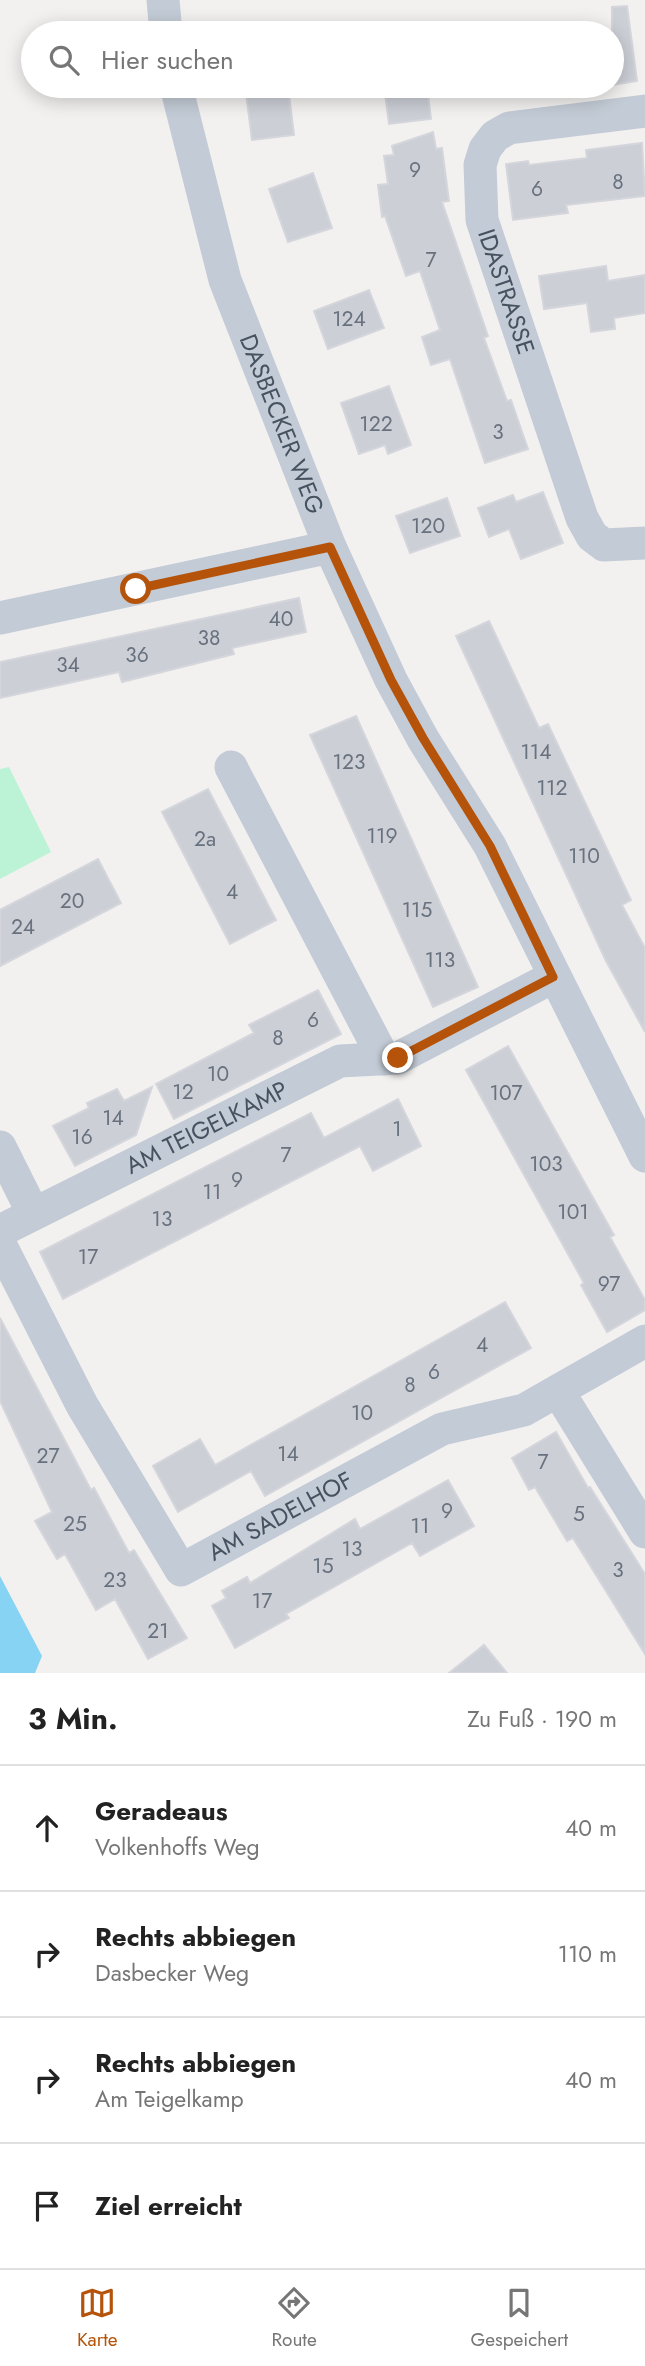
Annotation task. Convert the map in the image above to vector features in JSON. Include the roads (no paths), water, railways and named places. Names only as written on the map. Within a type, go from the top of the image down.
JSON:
[{"type":"street","points":[[163,0],[165,21]]},
{"type":"street","name":"DASBECKER WEG","points":[[179,98],[225,280],[330,547],[391,680],[423,738],[490,846],[553,977],[645,1156]]},
{"type":"street","name":"IDASTRASSE","points":[[645,111],[509,128],[495,135],[485,149],[480,166],[482,220],[582,518],[593,536],[604,545],[645,542]]},
{"type":"street","points":[[0,618],[330,547]]},
{"type":"street","points":[[231,767],[384,1059]]},
{"type":"street","name":"AM TEIGELKAMP","points":[[0,1231],[340,1061],[398,1058],[553,977]]},
{"type":"street","points":[[0,1147],[33,1213]]},
{"type":"street","name":"AM SADELHOF","points":[[0,1244],[82,1405],[181,1570],[442,1429],[524,1410],[645,1341]]},
{"type":"street","points":[[558,1391],[645,1532]]},
{"type":"water","points":[[0,1576],[42,1656],[35,1673],[0,1673]]}]
